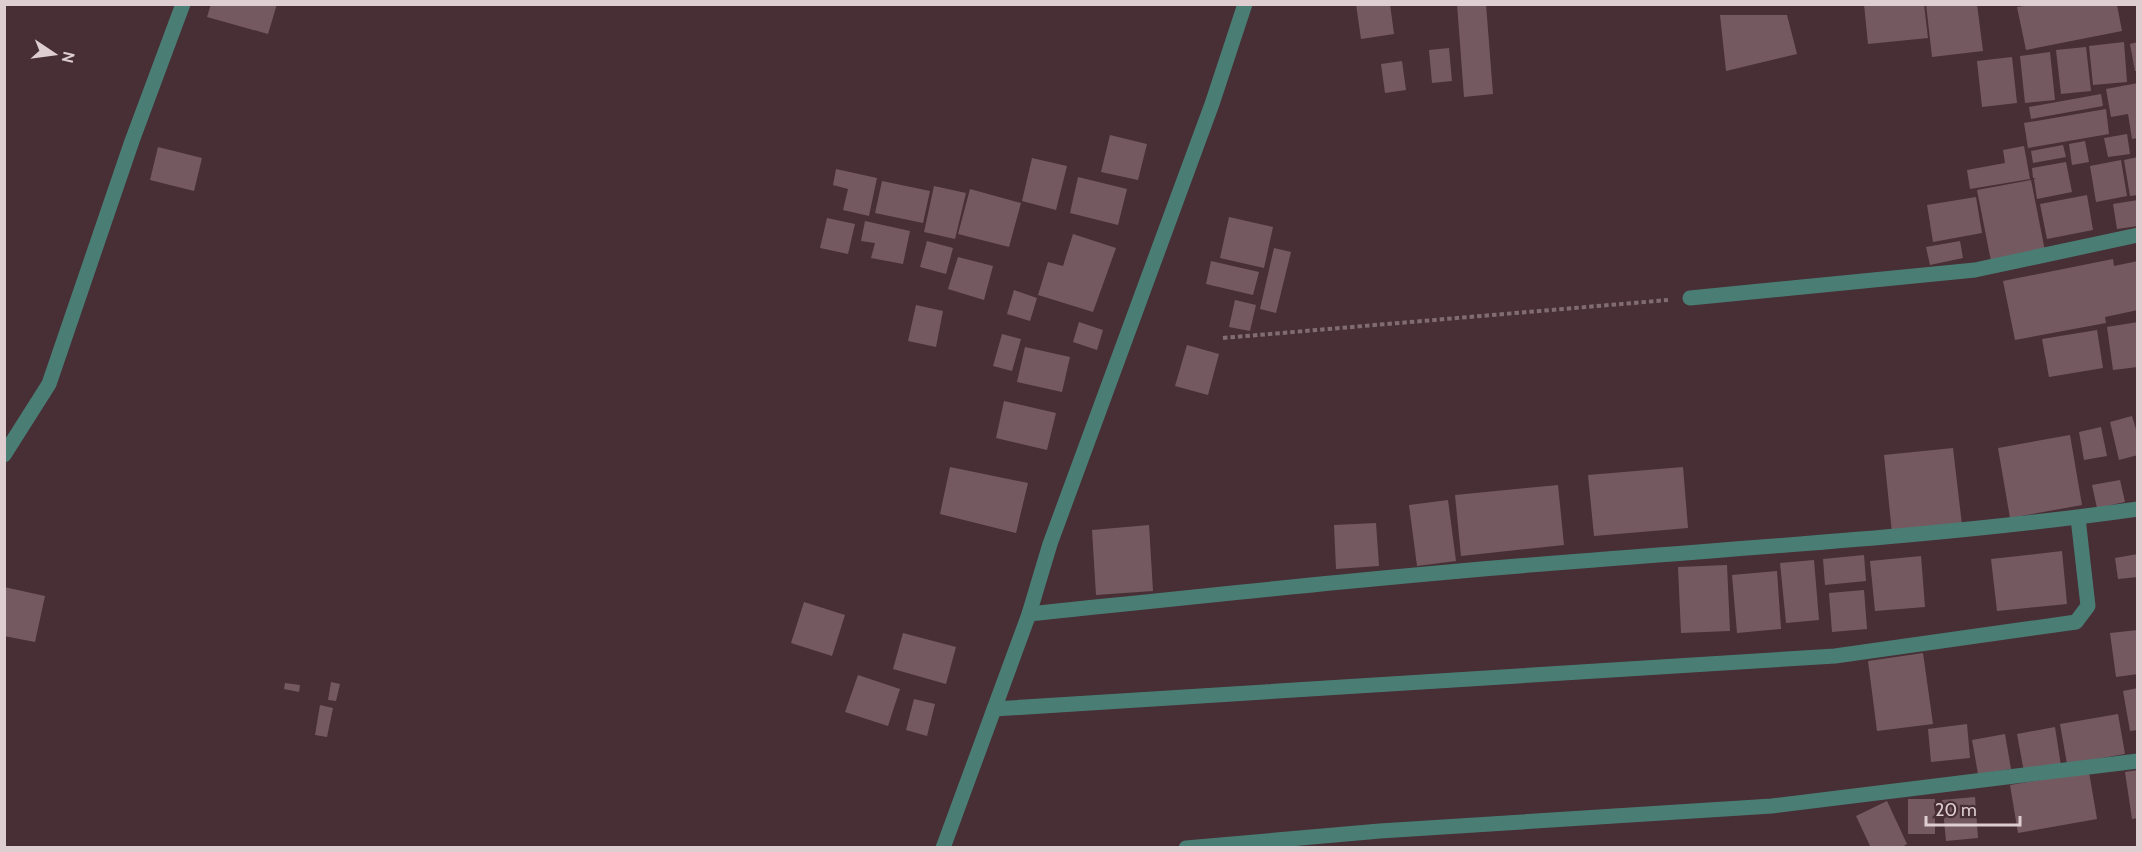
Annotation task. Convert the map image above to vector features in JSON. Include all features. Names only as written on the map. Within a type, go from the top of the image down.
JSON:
[{"type":"street","points":[[4,455],[49,384],[132,141],[183,4]]},
{"type":"street","points":[[943,848],[1029,614],[1050,544],[1212,104],[1245,4]]},
{"type":"street","points":[[1690,298],[1975,270],[2138,235]]},
{"type":"street","points":[[1029,614],[1321,584],[1580,561],[1874,539],[2078,518],[2138,509]]},
{"type":"street","points":[[994,709],[1835,656],[2076,622],[2088,606],[2078,518]]},
{"type":"street","points":[[1186,848],[1380,831],[1772,806],[2138,761]]},
{"type":"path","points":[[1222,338],[1690,298]]},
{"type":"building","points":[[211,4],[277,4],[268,34],[207,17]]},
{"type":"building","points":[[1356,4],[1390,4],[1394,34],[1361,39]]},
{"type":"building","points":[[1457,4],[1486,4],[1493,94],[1464,97]]},
{"type":"building","points":[[1864,4],[1924,4],[1928,38],[1868,44]]},
{"type":"building","points":[[1926,4],[1977,4],[1983,51],[1932,57]]},
{"type":"building","points":[[2117,5],[2122,31],[2026,50],[2017,7]]},
{"type":"building","points":[[1720,15],[1787,15],[1797,54],[1726,71]]},
{"type":"building","points":[[2124,42],[2127,82],[2093,85],[2089,46]]},
{"type":"building","points":[[2138,42],[2138,71],[2135,71],[2130,44]]},
{"type":"building","points":[[2086,47],[2091,91],[2061,94],[2056,50]]},
{"type":"building","points":[[1449,48],[1452,81],[1432,83],[1429,50]]},
{"type":"building","points":[[2050,52],[2055,100],[2025,103],[2020,56]]},
{"type":"building","points":[[2012,57],[2017,103],[1982,107],[1977,61]]},
{"type":"building","points":[[1402,61],[1406,90],[1385,93],[1381,64]]},
{"type":"building","points":[[2138,83],[2138,138],[2132,139],[2128,114],[2111,117],[2106,89]]},
{"type":"building","points":[[2101,94],[2103,106],[2031,119],[2029,107]]},
{"type":"building","points":[[2106,109],[2109,134],[2028,148],[2024,123]]},
{"type":"building","points":[[2127,134],[2130,154],[2108,157],[2104,138]]},
{"type":"building","points":[[1110,135],[1147,144],[1138,180],[1101,172]]},
{"type":"building","points":[[2085,141],[2089,162],[2072,165],[2069,144]]},
{"type":"building","points":[[2063,145],[2066,157],[2033,163],[2031,151]]},
{"type":"building","points":[[2024,146],[2030,179],[1970,189],[1967,170],[2005,163],[2003,150]]},
{"type":"building","points":[[158,147],[202,158],[194,191],[150,180]]},
{"type":"building","points":[[2138,157],[2138,195],[2130,196],[2124,160]]},
{"type":"building","points":[[1032,158],[1067,166],[1056,210],[1022,201]]},
{"type":"building","points":[[2121,160],[2127,196],[2096,202],[2090,166]]},
{"type":"building","points":[[2066,162],[2072,192],[2037,199],[2034,179],[2036,178],[2033,178],[2032,168]]},
{"type":"building","points":[[836,169],[877,178],[869,216],[843,210],[848,189],[833,185]]},
{"type":"building","points":[[1078,177],[1127,189],[1118,225],[1070,213]]},
{"type":"building","points":[[2031,180],[2045,251],[1991,261],[1977,190]]},
{"type":"building","points":[[882,181],[930,191],[923,223],[875,213]]},
{"type":"building","points":[[934,186],[966,193],[955,239],[924,232]]},
{"type":"building","points":[[970,189],[1021,203],[1009,247],[958,234]]},
{"type":"building","points":[[2087,195],[2093,230],[2047,239],[2040,204]]},
{"type":"building","points":[[1976,197],[1982,233],[1933,242],[1927,205]]},
{"type":"building","points":[[2138,200],[2138,226],[2117,229],[2113,204]]},
{"type":"building","points":[[1229,217],[1273,227],[1264,268],[1220,258]]},
{"type":"building","points":[[827,218],[855,224],[848,254],[820,248]]},
{"type":"building","points":[[865,221],[910,231],[903,264],[871,258],[875,243],[861,241]]},
{"type":"building","points":[[1073,234],[1116,248],[1093,312],[1038,295],[1048,262],[1063,266]]},
{"type":"building","points":[[927,241],[953,248],[946,274],[920,267]]},
{"type":"building","points":[[1960,241],[1963,258],[1930,265],[1926,247]]},
{"type":"building","points":[[1274,248],[1291,252],[1276,313],[1260,309]]},
{"type":"building","points":[[958,257],[993,266],[984,300],[948,289]]},
{"type":"building","points":[[2113,259],[2114,266],[2138,261],[2138,310],[2105,317],[2106,323],[2015,340],[2003,281]]},
{"type":"building","points":[[1211,261],[1259,272],[1253,295],[1206,284]]},
{"type":"building","points":[[1014,290],[1037,298],[1030,321],[1007,314]]},
{"type":"building","points":[[1235,300],[1256,305],[1250,331],[1229,327]]},
{"type":"building","points":[[916,305],[943,311],[936,347],[908,341]]},
{"type":"building","points":[[1079,322],[1103,330],[1097,350],[1073,342]]},
{"type":"building","points":[[2138,322],[2138,367],[2113,370],[2107,327]]},
{"type":"building","points":[[2097,330],[2103,368],[2049,377],[2042,339]]},
{"type":"building","points":[[1002,334],[1021,339],[1012,371],[993,366]]},
{"type":"building","points":[[1187,345],[1219,354],[1208,395],[1175,386]]},
{"type":"building","points":[[1025,347],[1070,357],[1062,392],[1017,382]]},
{"type":"building","points":[[1004,401],[1056,413],[1047,450],[996,438]]},
{"type":"building","points":[[2132,416],[2138,436],[2138,455],[2119,460],[2110,422]]},
{"type":"building","points":[[2101,427],[2107,456],[2084,460],[2079,432]]},
{"type":"building","points":[[2070,435],[2082,505],[2010,518],[1998,448]]},
{"type":"building","points":[[1953,448],[1962,525],[1892,533],[1884,455]]},
{"type":"building","points":[[950,467],[1028,483],[1016,533],[940,514]]},
{"type":"building","points":[[1683,467],[1688,528],[1594,536],[1588,475]]},
{"type":"building","points":[[2120,480],[2125,502],[2097,508],[2092,485]]},
{"type":"building","points":[[1558,485],[1564,545],[1461,556],[1455,495]]},
{"type":"building","points":[[1448,500],[1456,561],[1417,566],[1409,505]]},
{"type":"building","points":[[1376,523],[1379,566],[1336,569],[1334,525]]},
{"type":"building","points":[[1149,525],[1153,591],[1096,595],[1092,530]]},
{"type":"building","points":[[2062,551],[2067,604],[1997,611],[1991,559]]},
{"type":"building","points":[[2138,554],[2138,577],[2118,579],[2115,558]]},
{"type":"building","points":[[1864,555],[1866,581],[1825,585],[1823,559]]},
{"type":"building","points":[[1921,556],[1925,607],[1875,611],[1870,561]]},
{"type":"building","points":[[1814,560],[1819,620],[1786,623],[1780,563]]},
{"type":"building","points":[[1727,565],[1730,631],[1681,633],[1678,567]]},
{"type":"building","points":[[1777,571],[1781,629],[1737,633],[1732,575]]},
{"type":"building","points":[[4,587],[45,596],[35,642],[4,636]]},
{"type":"building","points":[[1864,590],[1867,629],[1832,632],[1829,593]]},
{"type":"building","points":[[804,602],[845,615],[832,656],[791,643]]},
{"type":"building","points":[[2138,630],[2138,674],[2116,677],[2110,633]]},
{"type":"building","points":[[903,633],[956,647],[946,684],[893,669]]},
{"type":"building","points":[[1923,653],[1933,724],[1877,731],[1868,661]]},
{"type":"building","points":[[858,675],[900,689],[888,726],[845,712]]},
{"type":"building","points":[[331,682],[340,684],[336,701],[328,700]]},
{"type":"building","points":[[285,683],[300,685],[299,692],[284,689]]},
{"type":"building","points":[[2138,688],[2138,730],[2130,731],[2123,691]]},
{"type":"building","points":[[914,699],[935,704],[927,736],[906,730]]},
{"type":"building","points":[[320,705],[333,708],[327,737],[315,735]]},
{"type":"building","points":[[2118,714],[2125,754],[2067,764],[2060,724]]},
{"type":"building","points":[[1967,724],[1970,758],[1931,762],[1928,729]]},
{"type":"building","points":[[2055,727],[2061,766],[2024,772],[2017,734]]},
{"type":"building","points":[[2005,734],[2011,769],[1978,774],[1972,740]]},
{"type":"building","points":[[2138,770],[2138,818],[2132,819],[2125,772]]},
{"type":"building","points":[[2089,772],[2097,819],[2018,833],[2010,785]]},
{"type":"building","points":[[1975,797],[1978,838],[1946,841],[1942,800]]},
{"type":"building","points":[[1908,799],[1935,799],[1935,834],[1908,834]]},
{"type":"building","points":[[1887,801],[1907,844],[1900,848],[1871,848],[1856,816]]}]
